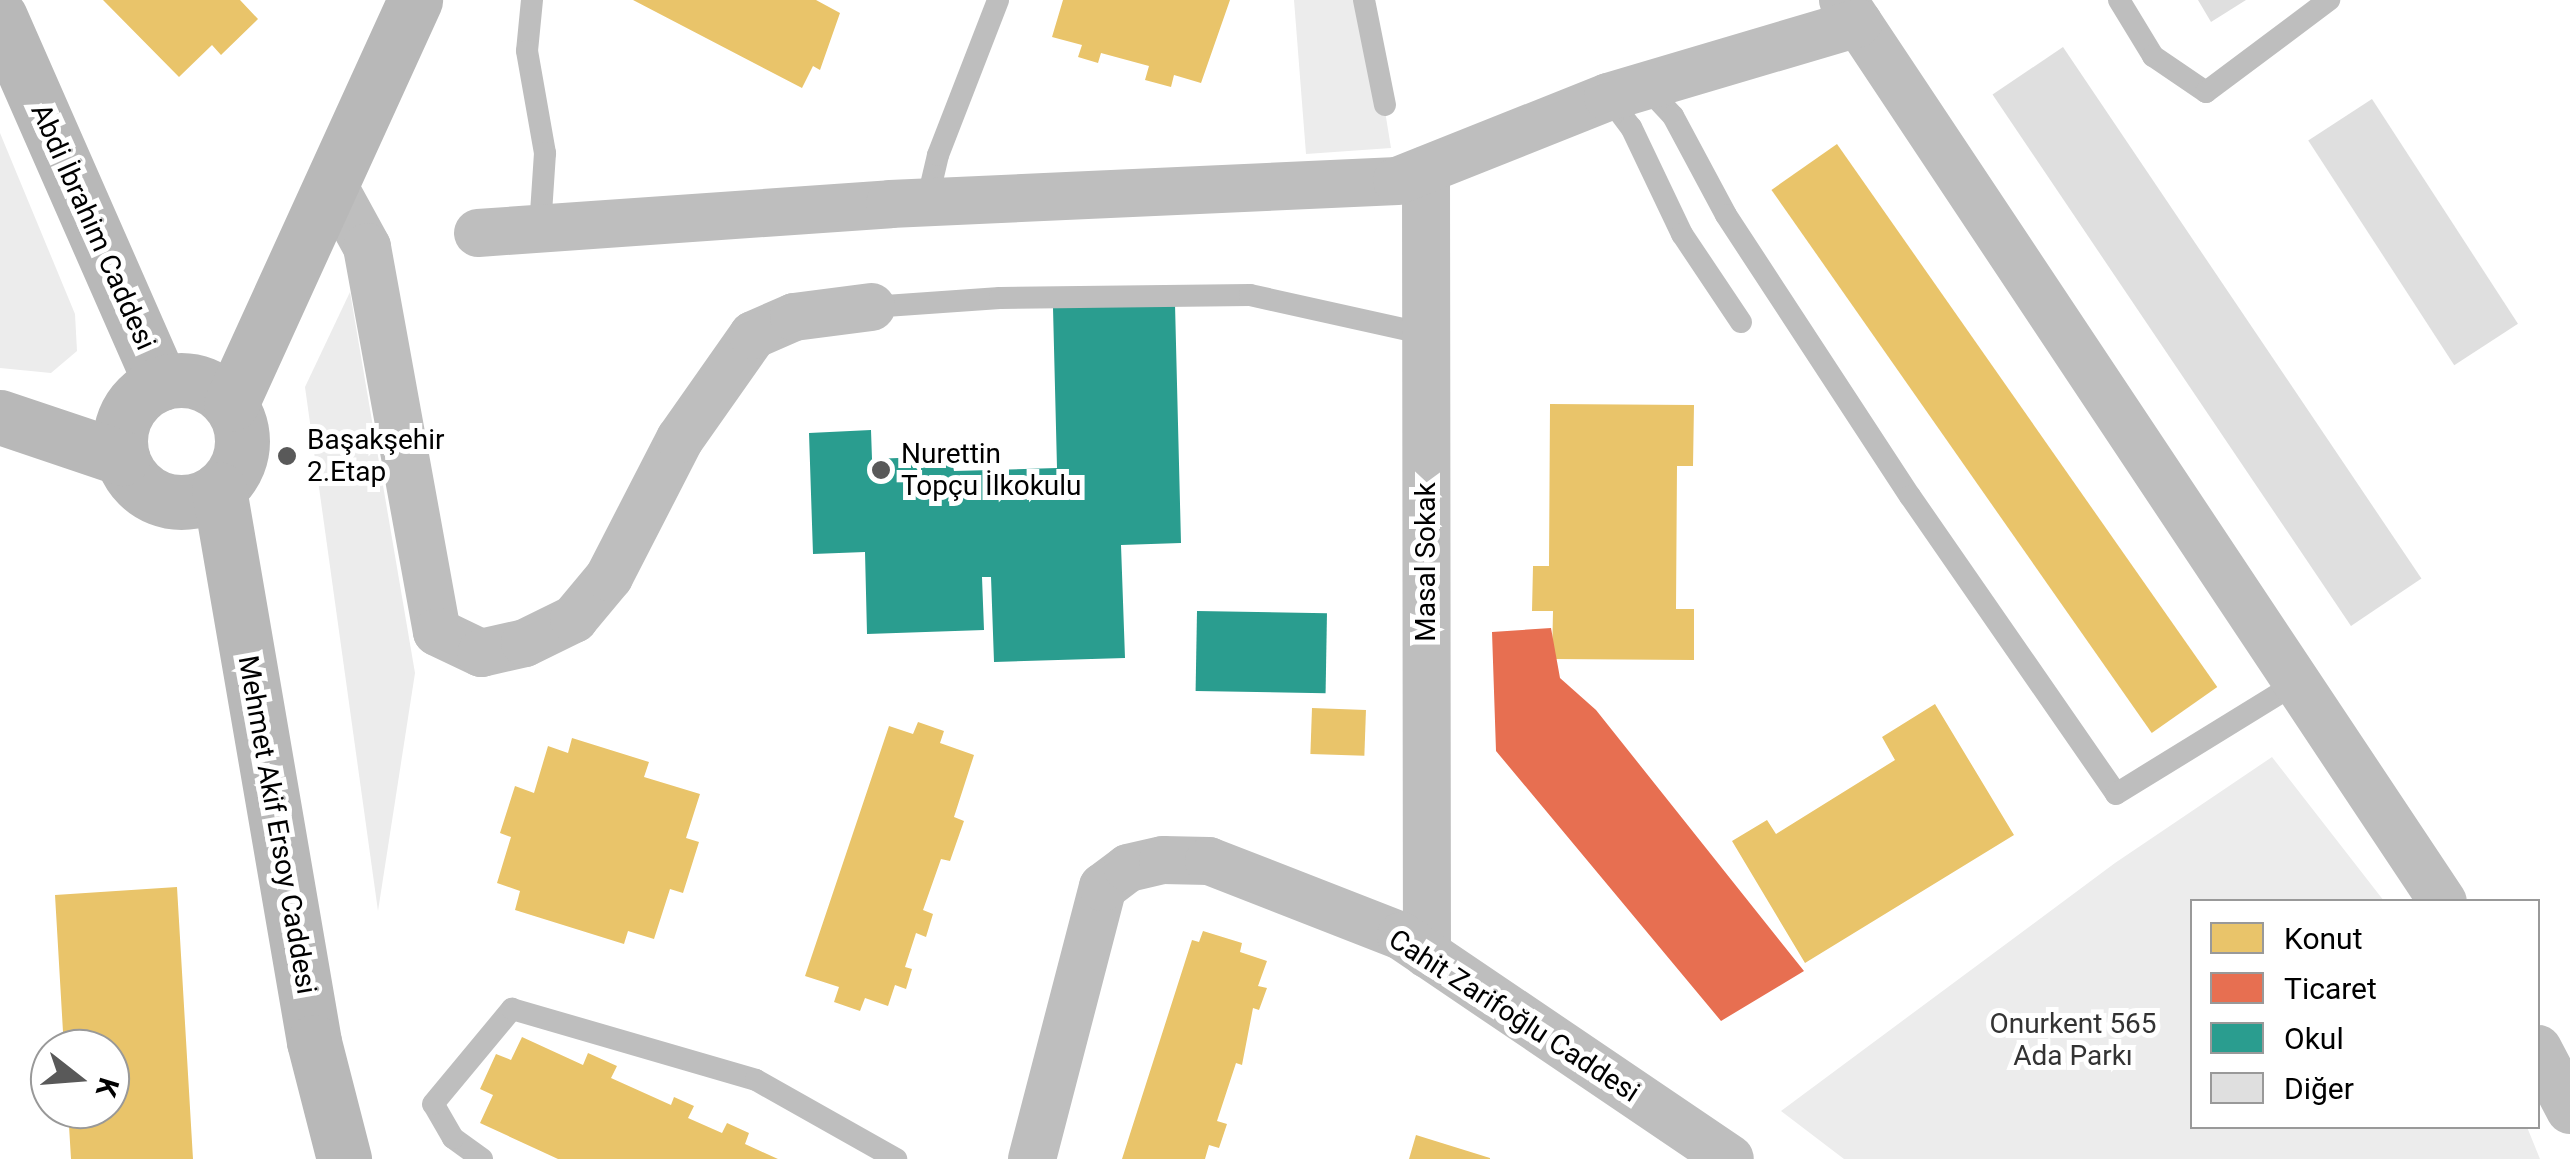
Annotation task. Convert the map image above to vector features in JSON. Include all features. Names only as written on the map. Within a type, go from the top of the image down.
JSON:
[{"type":"street","points":[[231,404],[415,0]]},
{"type":"street","points":[[478,233],[927,202],[1397,181],[1626,92],[1850,12],[2337,736],[2441,899]]},
{"type":"street","name":"Abdi İbrahim Caddesi","points":[[0,17],[161,383]]},
{"type":"street","name":"Masal Sokak","points":[[1426,170],[1427,954]]},
{"type":"street","points":[[332,183],[367,247],[437,632],[481,653],[525,643],[574,619],[609,577],[680,439],[753,335],[810,313],[871,308]]},
{"type":"street","points":[[0,417],[122,458],[145,490],[162,500],[182,502],[219,489],[240,458],[240,420],[231,404],[200,382],[161,383],[144,392],[123,421],[122,458]]},
{"type":"street","name":"Mehmet Akif Ersoy Caddesi","points":[[219,489],[314,1042],[344,1159]]},
{"type":"street","name":"Cahit Zarifoğlu Caddesi","points":[[1032,1159],[1103,887],[1128,868],[1163,860],[1209,861],[1401,936],[1730,1159]]},
{"type":"street","points":[[2540,1053],[2568,1100]]},
{"type":"lane","points":[[532,0],[527,51],[545,153],[540,228]]},
{"type":"lane","points":[[927,202],[938,155],[998,0]]},
{"type":"lane","points":[[1364,0],[1384,105]]},
{"type":"lane","points":[[2119,0],[2153,56],[2206,92],[2329,0]]},
{"type":"lane","points":[[1626,92],[1631,127],[1682,234],[1741,322]]},
{"type":"lane","points":[[1626,92],[1674,116],[1726,215],[1899,479],[2116,794],[2300,681]]},
{"type":"lane","points":[[871,308],[1000,298],[1250,295],[1426,334]]},
{"type":"lane","points":[[482,1159],[453,1138],[434,1104],[512,1009],[756,1080],[896,1159]]},
{"type":"green space","points":[[1294,0],[1367,0],[1391,148],[1306,154]]},
{"type":"green space","points":[[0,133],[75,314],[77,351],[51,373],[0,368]]},
{"type":"green space","points":[[350,292],[415,673],[378,911],[305,387]]},
{"type":"green space","name":"Onurkent 565 Ada Parkı","points":[[2272,757],[2382,899],[2190,899],[2190,1129],[2528,1129],[2540,1159],[1844,1159],[1781,1111],[2115,863]]},
{"type":"building: Konut","points":[[103,0],[240,0],[258,19],[221,55],[212,45],[179,77]]},
{"type":"building: Konut","points":[[633,0],[816,0],[840,13],[820,70],[813,66],[802,88]]},
{"type":"building: Konut","points":[[1063,0],[1230,0],[1201,83],[1174,75],[1171,87],[1145,80],[1149,66],[1101,53],[1098,63],[1078,57],[1082,45],[1052,37]]},
{"type":"building: Konut","points":[[1837,144],[2217,687],[2152,733],[1771,190]]},
{"type":"building: Konut","points":[[1550,404],[1694,405],[1693,466],[1677,466],[1676,609],[1694,609],[1694,660],[1552,659],[1553,611],[1532,611],[1533,566],[1549,566]]},
{"type":"building: Konut","points":[[1935,704],[2014,835],[1805,963],[1732,841],[1767,820],[1776,834],[1895,760],[1882,737]]},
{"type":"building: Konut","points":[[1312,708],[1366,710],[1364,756],[1310,754]]},
{"type":"building: Konut","points":[[918,722],[944,731],[940,743],[974,755],[954,817],[964,821],[950,861],[941,859],[923,910],[933,914],[926,937],[916,933],[905,967],[912,969],[906,989],[895,985],[888,1006],[865,998],[860,1011],[834,1002],[839,987],[805,976],[889,726],[913,734]]},
{"type":"building: Konut","points":[[572,738],[649,762],[644,777],[700,794],[686,838],[699,842],[683,893],[670,889],[654,939],[628,931],[624,944],[515,910],[520,891],[497,883],[511,837],[500,833],[515,786],[534,793],[548,746],[568,753]]},
{"type":"building: Konut","points":[[177,887],[193,1159],[71,1159],[69,1129],[130,1129],[130,1029],[63,1029],[55,895]]},
{"type":"building: Konut","points":[[1203,931],[1242,943],[1240,952],[1267,961],[1258,986],[1267,988],[1259,1010],[1253,1008],[1242,1065],[1236,1063],[1217,1121],[1227,1124],[1219,1148],[1209,1145],[1205,1159],[1122,1159],[1192,940],[1199,942]]},
{"type":"building: Konut","points":[[522,1037],[583,1065],[588,1053],[617,1066],[611,1078],[671,1105],[674,1097],[694,1106],[688,1118],[722,1133],[727,1123],[749,1133],[745,1144],[778,1159],[558,1159],[480,1123],[493,1095],[480,1089],[496,1054],[511,1060]]},
{"type":"building: Konut","points":[[1416,1135],[1490,1158],[1490,1159],[1409,1159]]},
{"type":"building: Ticaret","points":[[1551,628],[1560,678],[1596,710],[1804,971],[1721,1021],[1496,751],[1492,632]]},
{"type":"building: Okul","points":[[1175,304],[1181,543],[1121,545],[1125,658],[994,662],[991,577],[982,577],[984,630],[867,634],[865,552],[813,554],[809,433],[871,430],[872,459],[951,456],[954,471],[1057,468],[1053,308]]},
{"type":"building: Okul","points":[[1197,611],[1327,613],[1326,693],[1196,691]]},
{"type":"building: Diğer","points":[[2198,0],[2246,0],[2211,22]]},
{"type":"building: Diğer","points":[[2063,47],[2421,578],[2351,626],[1993,95]]},
{"type":"building: Diğer","points":[[2372,99],[2518,324],[2454,365],[2308,140]]},
{"type":"place","name":"Başakşehir 2.Etap","points":[[287,456]]},
{"type":"place","name":"Nurettin Topçu İlkokulu","points":[[881,470]]}]
